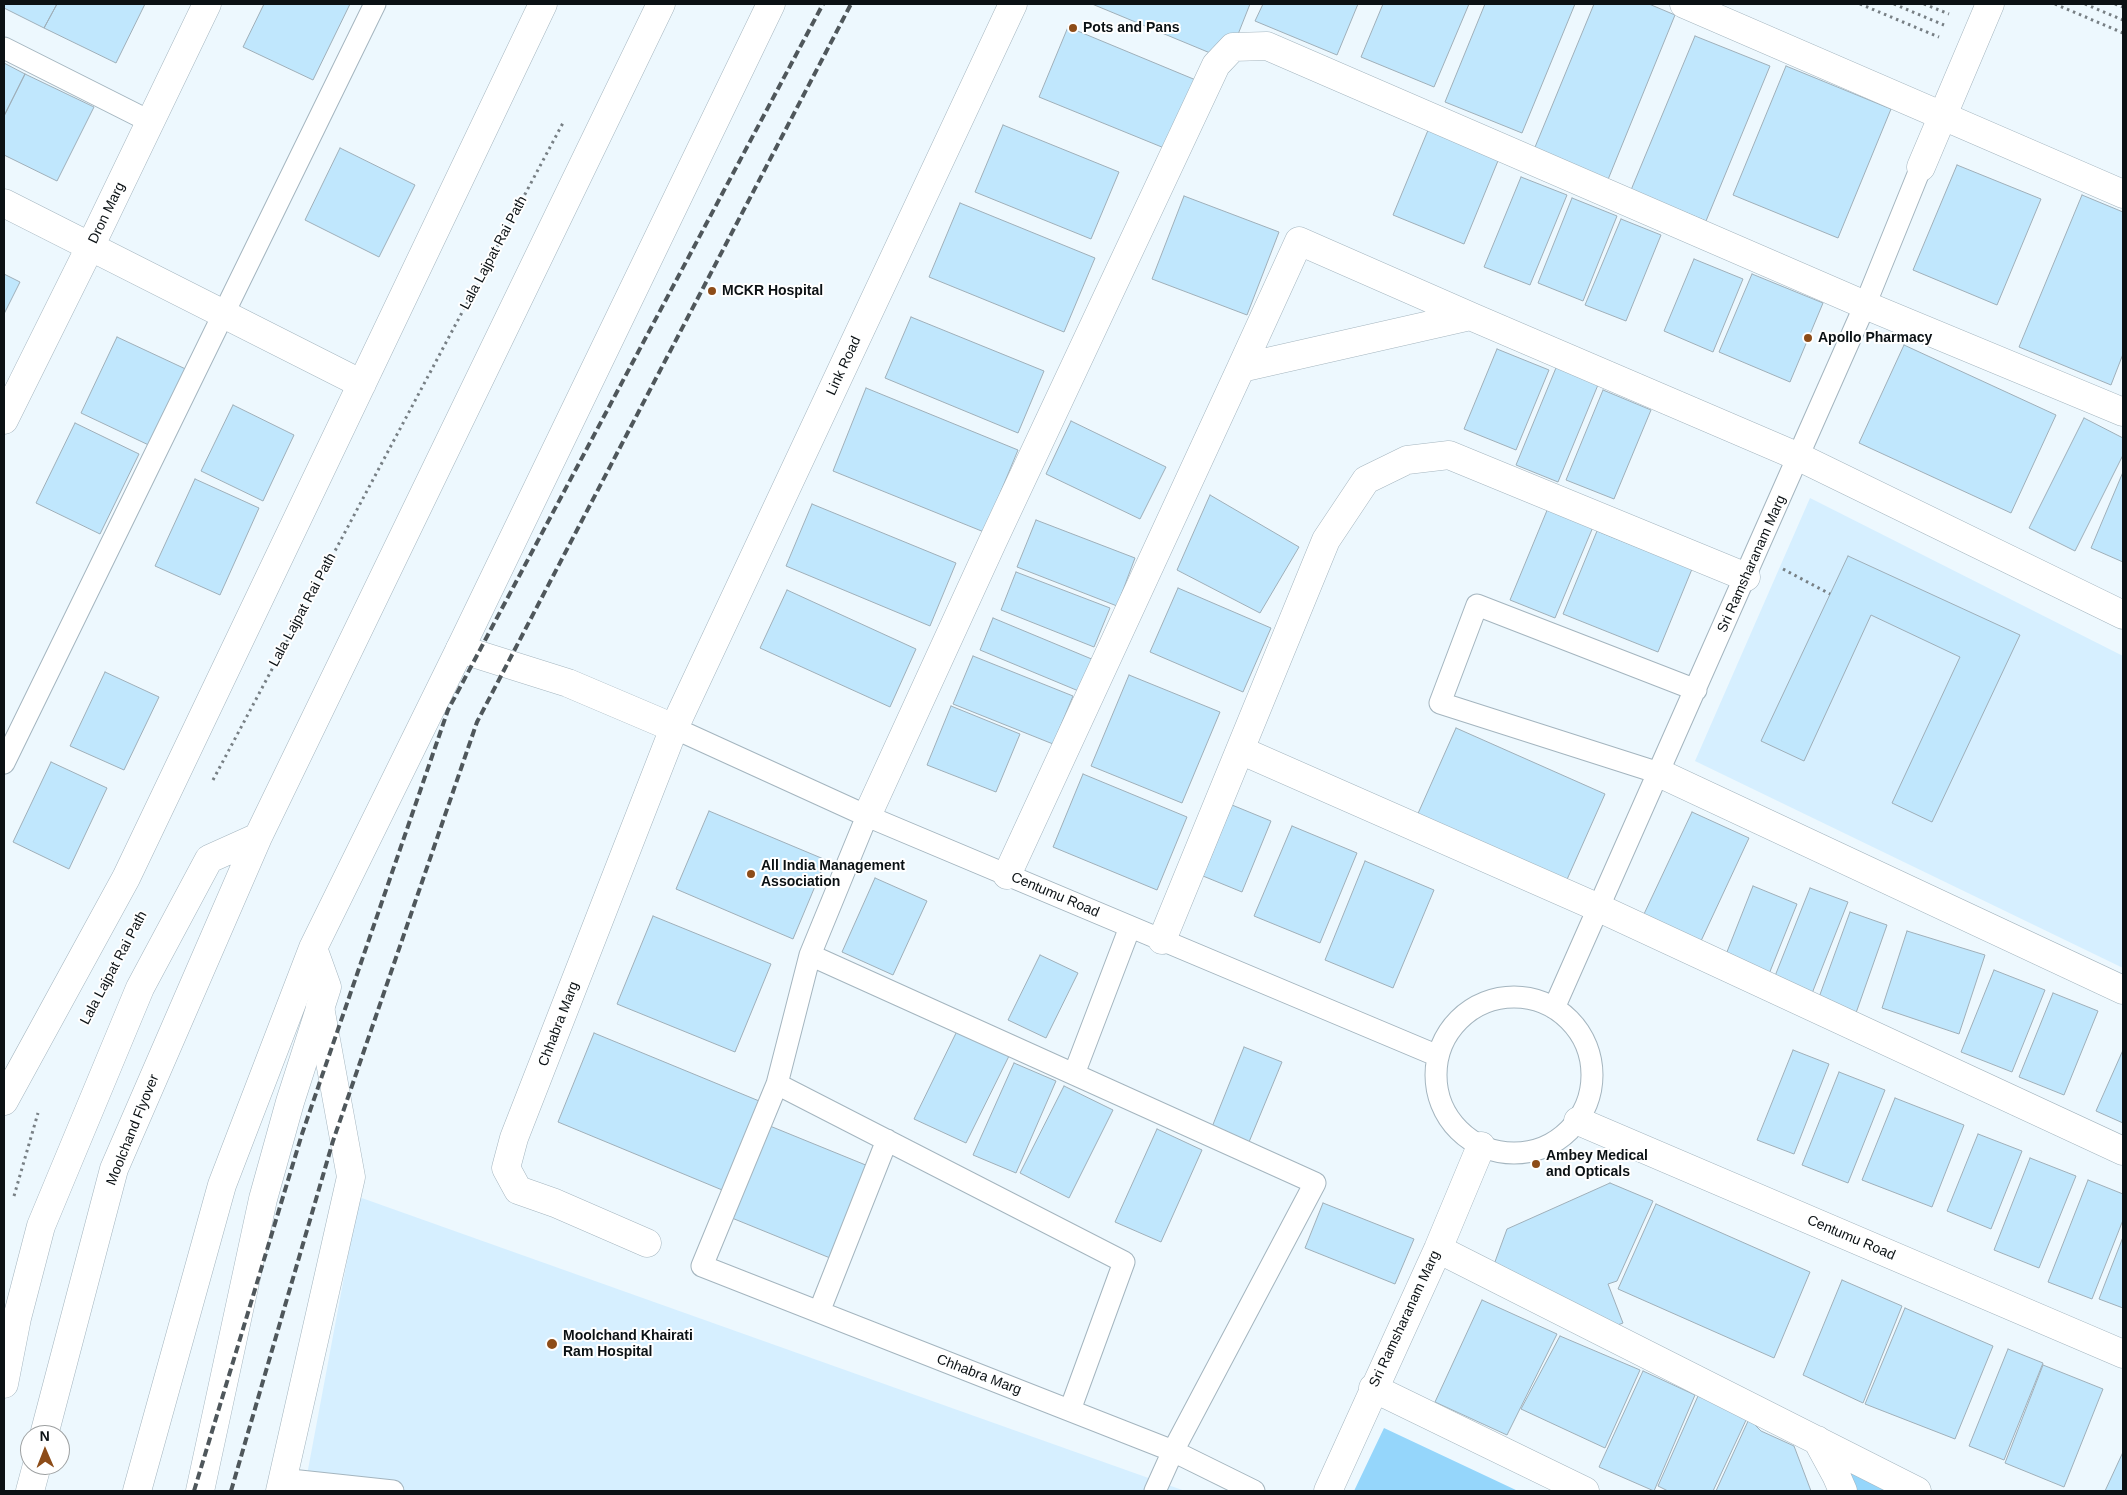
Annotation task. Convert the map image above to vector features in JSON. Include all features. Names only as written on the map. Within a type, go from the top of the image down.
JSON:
[{"type":"street","name":"Dron Marg","points":[[4,420],[90,248],[207,4]]},
{"type":"street","points":[[4,1101],[126,878],[543,4]]},
{"type":"street","points":[[4,1384],[17,1318],[41,1226],[140,988],[209,859],[258,837],[662,4]]},
{"type":"street","points":[[137,1491],[222,1185],[313,948],[460,649],[771,4]]},
{"type":"street","name":"Link Road","points":[[674,728],[1013,4]]},
{"type":"street","points":[[1684,4],[2123,194]]},
{"type":"street","name":"Sri Ramsharanam Marg","points":[[1921,167],[1990,4]]},
{"type":"street","points":[[867,816],[996,534],[1216,65],[1233,47],[1267,46],[1866,305],[2123,412]]},
{"type":"street","points":[[4,203],[362,384]]},
{"type":"street","points":[[1007,875],[1299,241],[1799,457],[2123,614]]},
{"type":"street","points":[[1241,368],[1470,316]]},
{"type":"street","points":[[1162,940],[1326,540],[1366,480],[1407,460],[1449,455],[1750,567]]},
{"type":"street","points":[[460,649],[568,683],[674,728]]},
{"type":"street","name":"Chhabra Marg","points":[[647,1243],[518,1190],[506,1168],[514,1138],[674,728]]},
{"type":"street","points":[[1240,750],[1599,908],[2123,1151]]},
{"type":"street","points":[[1659,773],[2123,990]]},
{"type":"street","name":"Moolchand Flyover","points":[[47,1425],[114,1169],[258,837]]},
{"type":"street","points":[[200,1491],[263,1199],[290,1102],[327,986],[313,948]]},
{"type":"street","points":[[281,1485],[351,1177],[320,1007]]},
{"type":"street","name":"Centumu Road","points":[[1578,1121],[2123,1354]]},
{"type":"street","name":"Sri Ramsharanam Marg","points":[[1328,1491],[1373,1388],[1438,1249],[1481,1146]]},
{"type":"street","points":[[1438,1249],[1917,1491]]},
{"type":"street","points":[[1373,1388],[1585,1491]]},
{"type":"street","points":[[1818,1440],[1843,1491]]},
{"type":"street","points":[[30,1491],[34,1475]]},
{"type":"lane","points":[[4,763],[375,4]]},
{"type":"lane","points":[[4,48],[151,122]]},
{"type":"lane","name":"Sri Ramsharanam Marg","points":[[1554,1008],[1866,305],[1921,167]]},
{"type":"lane","points":[[1659,773],[1440,704],[1477,605],[1696,690]]},
{"type":"lane","name":"Centumu Road","points":[[674,728],[867,816],[1438,1056]]},
{"type":"lane","points":[[867,816],[810,956],[777,1084],[1124,1262],[1070,1410]]},
{"type":"lane","points":[[1074,1074],[1130,927]]},
{"type":"lane","points":[[810,956],[1315,1183],[1173,1451],[1155,1491]]},
{"type":"lane","points":[[1529,998],[1554,1008],[1575,1025],[1588,1049],[1593,1076],[1590,1097],[1578,1121],[1558,1140],[1534,1150],[1507,1153],[1481,1146],[1458,1130],[1443,1107],[1436,1083],[1438,1056],[1449,1031],[1468,1011],[1493,1000],[1529,998]]},
{"type":"lane","name":"Chhabra Marg","points":[[777,1084],[702,1266],[1173,1451],[1254,1491]]},
{"type":"lane","points":[[819,1312],[887,1140]]},
{"type":"lane","points":[[281,1485],[394,1491]]},
{"type":"path","points":[[1860,4],[1938,37]]},
{"type":"path","points":[[1894,4],[1947,26]]},
{"type":"path","points":[[1924,4],[1948,14]]},
{"type":"path","points":[[2055,4],[2123,33]]},
{"type":"path","points":[[2085,4],[2123,20]]},
{"type":"path","points":[[2115,4],[2123,7]]},
{"type":"path","name":"Lala Lajpat Rai Path","points":[[211,784],[566,118]]},
{"type":"path","points":[[1750,567],[1780,567],[1830,594]]},
{"type":"path","points":[[14,1198],[40,1109]]},
{"type":"shaded area","points":[[1810,498],[2123,656],[2123,968],[1695,761]]},
{"type":"shaded area","name":"Moolchand Khairati Ram Hospital","points":[[359,1197],[1185,1491],[304,1491]]},
{"type":"shaded area","points":[[1384,1428],[1518,1491],[1354,1491]]},
{"type":"shaded area","points":[[1842,1464],[1899,1491],[1852,1491]]},
{"type":"building","points":[[4,4],[57,4],[44,28],[4,8]]},
{"type":"building","points":[[57,4],[145,4],[116,63],[44,28]]},
{"type":"building","points":[[264,4],[350,4],[313,80],[243,47]]},
{"type":"building","points":[[1092,4],[1250,4],[1233,47],[1215,55]]},
{"type":"building","points":[[1263,4],[1358,4],[1337,55],[1255,21]]},
{"type":"building","points":[[1383,4],[1469,4],[1434,87],[1361,57]]},
{"type":"building","points":[[1485,4],[1575,4],[1522,133],[1445,102]]},
{"type":"building","points":[[1594,4],[1649,4],[1675,15],[1607,182],[1533,152]]},
{"type":"building","points":[[1068,27],[1203,83],[1174,152],[1039,97]]},
{"type":"building","points":[[1695,36],[1770,66],[1706,221],[1631,190]]},
{"type":"building","points":[[4,63],[25,74],[4,116]]},
{"type":"building","points":[[1786,66],[1891,109],[1838,238],[1733,195]]},
{"type":"building","points":[[25,74],[94,107],[57,181],[4,155],[4,116]]},
{"type":"building","points":[[1431,123],[1502,151],[1464,244],[1393,215]]},
{"type":"building","points":[[1003,125],[1119,172],[1091,239],[975,192]]},
{"type":"building","points":[[340,148],[415,185],[379,257],[305,220]]},
{"type":"building","points":[[1957,165],[2041,199],[1997,305],[1913,270]]},
{"type":"building","points":[[1521,177],[1567,195],[1530,285],[1484,267]]},
{"type":"building","points":[[2082,195],[2123,212],[2123,354],[2111,385],[2019,347]]},
{"type":"building","points":[[1184,196],[1279,232],[1247,315],[1152,279]]},
{"type":"building","points":[[1572,198],[1617,216],[1583,301],[1538,283]]},
{"type":"building","points":[[960,203],[1095,258],[1064,332],[929,277]]},
{"type":"building","points":[[1621,219],[1661,235],[1626,321],[1585,305]]},
{"type":"building","points":[[1694,259],[1743,279],[1713,352],[1664,331]]},
{"type":"building","points":[[4,274],[20,282],[4,314]]},
{"type":"building","points":[[1752,274],[1823,303],[1790,382],[1719,352]]},
{"type":"building","points":[[911,317],[1044,371],[1018,433],[885,378]]},
{"type":"building","points":[[117,337],[192,372],[155,448],[81,413]]},
{"type":"building","points":[[1904,345],[2056,415],[2011,513],[1859,443]]},
{"type":"building","points":[[1497,349],[1549,370],[1516,450],[1464,429]]},
{"type":"building","points":[[1558,363],[1600,380],[1558,482],[1516,465]]},
{"type":"building","points":[[866,388],[1018,450],[984,532],[833,471]]},
{"type":"building","points":[[1603,390],[1651,410],[1614,499],[1566,480]]},
{"type":"building","points":[[233,405],[294,435],[263,501],[201,471]]},
{"type":"building","points":[[2084,418],[2123,438],[2123,455],[2075,551],[2029,528]]},
{"type":"building","points":[[1071,421],[1166,467],[1140,519],[1046,474]]},
{"type":"building","points":[[75,423],[139,454],[100,534],[36,503]]},
{"type":"building","points":[[2123,472],[2123,562],[2091,548]]},
{"type":"building","points":[[195,479],[259,508],[220,595],[155,566]]},
{"type":"building","points":[[1210,495],[1299,547],[1260,613],[1177,570]]},
{"type":"building","points":[[812,504],[956,563],[930,626],[786,566]]},
{"type":"building","points":[[1548,508],[1593,527],[1555,618],[1510,600]]},
{"type":"building","points":[[1036,520],[1135,558],[1117,606],[1017,567]]},
{"type":"building","points":[[1597,531],[1692,569],[1658,652],[1563,614]]},
{"type":"building","points":[[1848,556],[2020,635],[1932,822],[1892,803],[1960,657],[1871,615],[1804,761],[1761,741]]},
{"type":"building","points":[[1016,572],[1110,608],[1094,647],[1001,610]]},
{"type":"building","points":[[1178,588],[1271,628],[1243,692],[1150,652]]},
{"type":"building","points":[[787,590],[916,649],[890,707],[760,648]]},
{"type":"building","points":[[993,618],[1094,660],[1081,692],[980,650]]},
{"type":"building","points":[[973,656],[1073,696],[1053,744],[953,704]]},
{"type":"building","points":[[105,672],[159,697],[124,770],[70,746]]},
{"type":"building","points":[[1129,675],[1220,712],[1182,803],[1091,766]]},
{"type":"building","points":[[951,706],[1020,734],[996,792],[927,765]]},
{"type":"building","points":[[1456,728],[1605,794],[1565,884],[1416,818]]},
{"type":"building","points":[[51,762],[107,788],[69,869],[13,842]]},
{"type":"building","points":[[1083,774],[1187,817],[1157,890],[1053,847]]},
{"type":"building","points":[[1232,805],[1271,821],[1242,892],[1203,876]]},
{"type":"building","name":"All India Management Association","points":[[709,811],[826,860],[793,939],[676,889]]},
{"type":"building","points":[[1692,812],[1749,838],[1701,941],[1644,914]]},
{"type":"building","points":[[1292,826],[1357,853],[1320,943],[1254,916]]},
{"type":"building","points":[[1365,861],[1434,890],[1393,988],[1325,960]]},
{"type":"building","points":[[875,878],[927,901],[893,975],[842,952]]},
{"type":"building","points":[[1753,886],[1797,904],[1767,979],[1723,962]]},
{"type":"building","points":[[1810,888],[1848,902],[1811,996],[1773,981]]},
{"type":"building","points":[[1850,912],[1887,925],[1856,1013],[1818,1000]]},
{"type":"building","points":[[653,916],[771,964],[735,1052],[617,1004]]},
{"type":"building","points":[[1907,931],[1985,955],[1959,1034],[1882,1008]]},
{"type":"building","points":[[1040,955],[1078,973],[1046,1038],[1008,1020]]},
{"type":"building","points":[[1994,970],[2045,990],[2012,1072],[1961,1052]]},
{"type":"building","points":[[2053,993],[2098,1011],[2064,1095],[2019,1077]]},
{"type":"building","points":[[958,1029],[1010,1054],[966,1143],[914,1119]]},
{"type":"building","points":[[594,1033],[764,1103],[727,1192],[558,1122]]},
{"type":"building","points":[[1244,1047],[1282,1062],[1249,1142],[1212,1127]]},
{"type":"building","points":[[1793,1050],[1829,1064],[1794,1154],[1757,1140]]},
{"type":"building","points":[[2123,1050],[2123,1123],[2096,1111]]},
{"type":"building","points":[[1014,1063],[1056,1081],[1016,1173],[973,1155]]},
{"type":"building","points":[[1839,1072],[1885,1090],[1848,1183],[1802,1165]]},
{"type":"building","points":[[1064,1086],[1113,1110],[1069,1198],[1020,1173]]},
{"type":"building","points":[[1895,1098],[1964,1125],[1932,1207],[1862,1180]]},
{"type":"building","points":[[765,1124],[873,1168],[835,1260],[727,1216]]},
{"type":"building","points":[[1157,1129],[1202,1150],[1161,1242],[1115,1222]]},
{"type":"building","points":[[1978,1134],[2022,1151],[1991,1229],[1947,1211]]},
{"type":"building","points":[[2030,1158],[2076,1176],[2039,1268],[1994,1250]]},
{"type":"building","points":[[2088,1180],[2123,1194],[2123,1220],[2092,1299],[2048,1282]]},
{"type":"building","points":[[1610,1183],[1653,1201],[1617,1281],[1608,1284],[1623,1323],[1607,1329],[1492,1270],[1507,1229]]},
{"type":"building","points":[[1323,1203],[1414,1239],[1395,1284],[1305,1248]]},
{"type":"building","points":[[1656,1204],[1810,1272],[1774,1358],[1618,1289]]},
{"type":"building","points":[[2123,1237],[2123,1308],[2099,1299]]},
{"type":"building","points":[[1842,1280],[1902,1306],[1863,1403],[1803,1375]]},
{"type":"building","points":[[1482,1300],[1557,1334],[1507,1435],[1435,1402]]},
{"type":"building","points":[[1905,1308],[1993,1346],[1955,1439],[1865,1404]]},
{"type":"building","points":[[1560,1336],[1640,1370],[1605,1448],[1521,1409]]},
{"type":"building","points":[[2008,1349],[2043,1363],[2004,1460],[1969,1446]]},
{"type":"building","points":[[2043,1365],[2103,1389],[2064,1487],[2005,1463]]},
{"type":"building","points":[[1643,1371],[1695,1395],[1654,1491],[1599,1467]]},
{"type":"building","points":[[1698,1396],[1747,1418],[1713,1491],[1668,1491],[1658,1486]]},
{"type":"building","points":[[1749,1419],[1761,1431],[1794,1446],[1811,1491],[1716,1491]]},
{"type":"building","points":[[2123,1452],[2123,1491],[2105,1491]]},
{"type":"railway","points":[[194,1491],[302,1134],[448,710],[823,4]]},
{"type":"railway","points":[[231,1491],[333,1141],[477,722],[851,4]]},
{"type":"place","name":"Pots and Pans","points":[[1073,28]]},
{"type":"place","name":"MCKR Hospital","points":[[712,291]]},
{"type":"place","name":"Apollo Pharmacy","points":[[1808,338]]},
{"type":"place","name":"All India Management Association","points":[[751,874]]},
{"type":"place","name":"Ambey Medical and Opticals","points":[[1536,1164]]},
{"type":"place","name":"Moolchand Khairati Ram Hospital","points":[[552,1344]]}]
